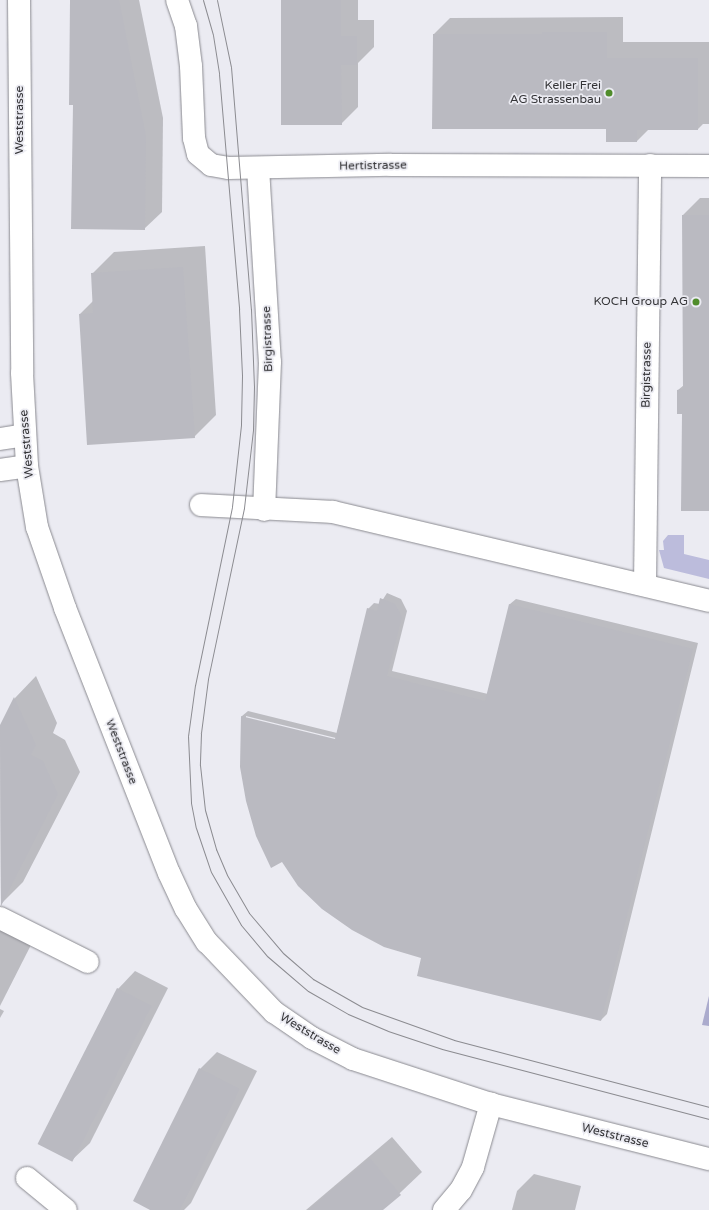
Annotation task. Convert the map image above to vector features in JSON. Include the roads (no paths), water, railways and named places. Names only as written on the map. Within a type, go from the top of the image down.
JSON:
[{"type":"street","name":"Weststrasse","points":[[19,0],[22,373],[27,466],[37,527],[65,608],[169,873],[186,909],[206,942],[274,1012],[312,1038],[353,1059],[491,1104],[709,1159]]},
{"type":"street","name":"Hertistrasse","points":[[177,0],[186,26],[191,66],[194,138],[198,154],[211,165],[228,168],[709,166]]},
{"type":"street","name":"Birgistrasse","points":[[645,585],[650,166]]},
{"type":"street","name":"Birgistrasse","points":[[258,168],[270,362],[264,510]]},
{"type":"street","points":[[0,439],[25,435]]},
{"type":"street","points":[[0,470],[27,466]]},
{"type":"street","points":[[201,505],[264,510],[333,512],[709,601]]},
{"type":"street","points":[[0,918],[88,962]]},
{"type":"street","points":[[444,1210],[461,1190],[473,1167],[491,1104]]},
{"type":"street","points":[[27,1178],[66,1210]]},
{"type":"tram line","points":[[203,0],[213,35],[219,74],[239,309],[242,376],[241,425],[232,507],[195,685],[188,736],[191,803],[196,828],[211,872],[241,925],[267,956],[308,991],[348,1014],[388,1031],[442,1049],[709,1119]]},
{"type":"tram line","points":[[217,0],[231,67],[251,309],[254,386],[253,430],[244,508],[208,679],[201,733],[200,765],[205,810],[216,849],[227,875],[249,913],[283,953],[313,979],[362,1007],[454,1040],[709,1107]]},
{"type":"place","name":"Keller Frei AG Strassenbau","points":[[609,93]]},
{"type":"place","name":"KOCH Group AG","points":[[696,302]]}]
